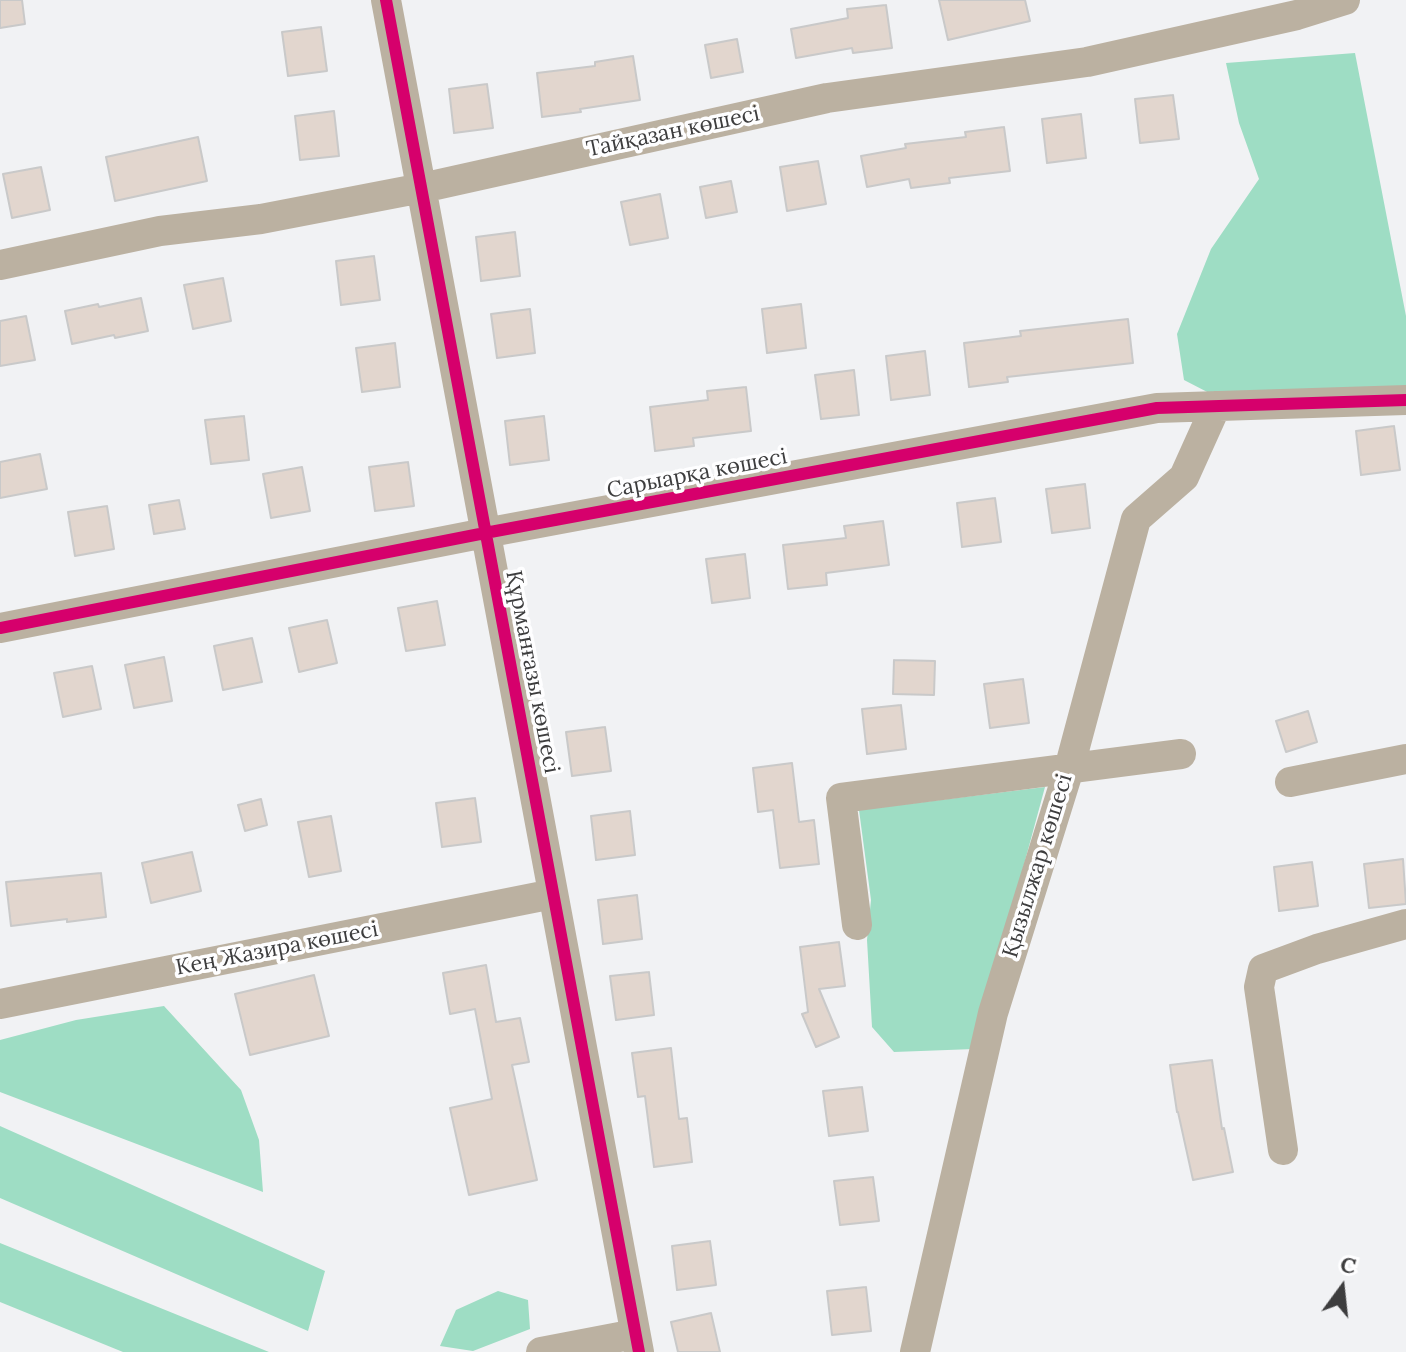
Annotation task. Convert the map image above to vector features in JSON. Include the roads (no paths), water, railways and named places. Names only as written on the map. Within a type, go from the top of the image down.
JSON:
[{"type":"street","name":"Құрманғазы көшесі","points":[[386,0],[637,1343]]},
{"type":"street","name":"Тайқазан көшесі","points":[[0,265],[160,231],[261,219],[422,188],[827,98],[1087,62],[1280,10],[1345,0]]},
{"type":"street","name":"Сарыарқа көшесі","points":[[0,628],[485,533],[1157,408],[1406,400]]},
{"type":"street","name":"Қызылжар көшесі","points":[[915,1352],[993,1013],[1069,769],[1136,519],[1184,477],[1216,406]]},
{"type":"street","points":[[857,925],[841,798],[1181,754]]},
{"type":"street","points":[[1290,782],[1406,759]]},
{"type":"street","name":"Кең Жазира көшесі","points":[[0,1004],[553,894]]},
{"type":"street","points":[[1283,1150],[1259,987],[1263,969],[1317,949],[1406,924]]},
{"type":"street","points":[[541,1352],[637,1343]]}]
